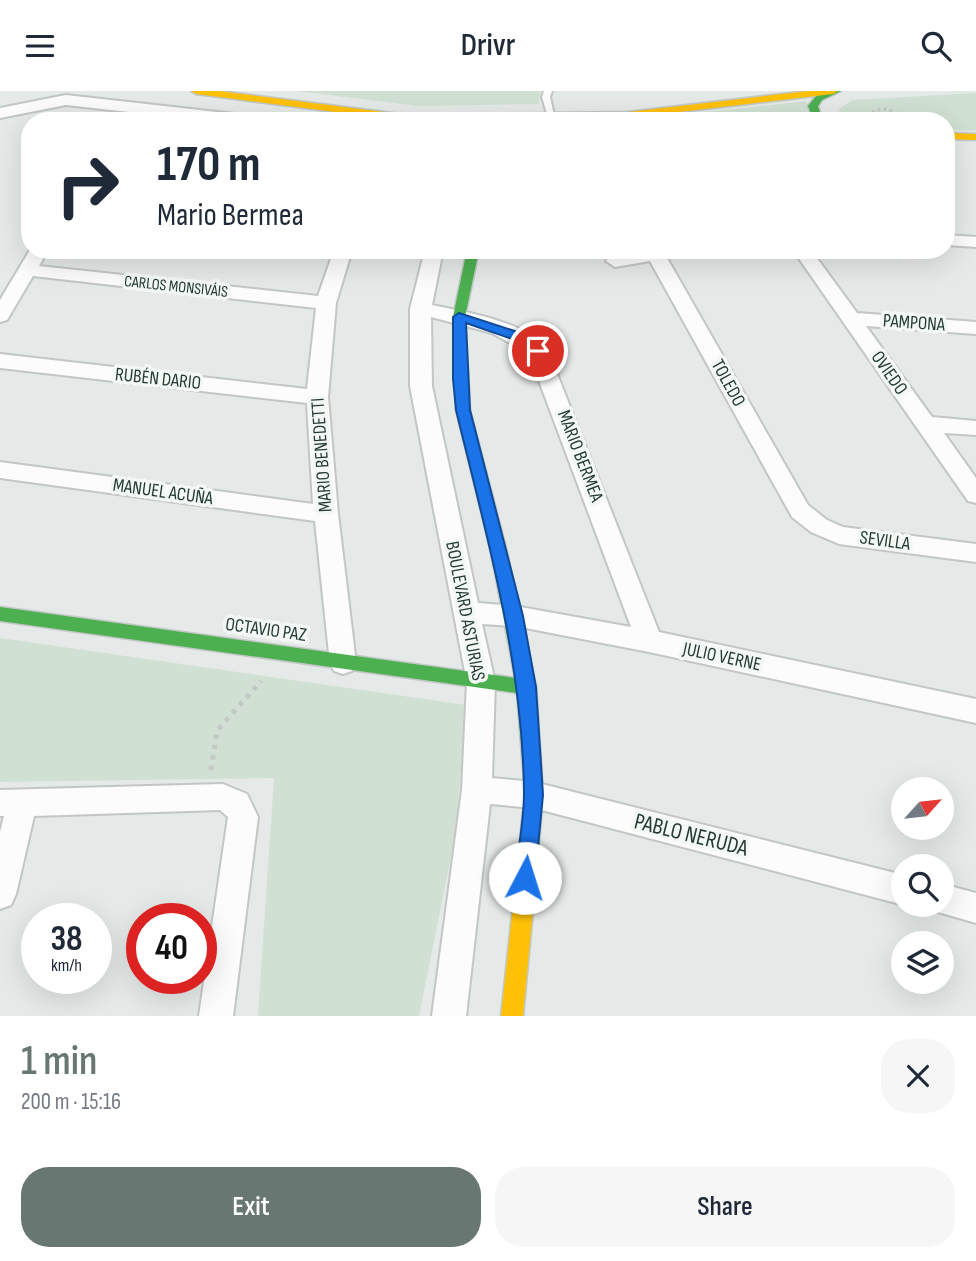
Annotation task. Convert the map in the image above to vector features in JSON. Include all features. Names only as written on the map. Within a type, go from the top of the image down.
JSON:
[{"type":"street","points":[[196,91],[360,112]]},
{"type":"street","points":[[654,112],[834,91]]},
{"type":"street","points":[[815,112],[813,106],[819,98],[834,91]]},
{"type":"street","points":[[0,113],[66,100],[173,112]]},
{"type":"street","points":[[955,136],[976,137]]},
{"type":"street","points":[[955,241],[976,242]]},
{"type":"street","points":[[0,316],[34,259]]},
{"type":"street","name":"MARIO BENEDETTI","points":[[340,259],[326,303],[317,397],[326,515],[343,663]]},
{"type":"street","name":"BOULEVARD ASTURIAS","points":[[432,259],[420,309],[417,351],[421,386],[481,682],[477,790],[449,1016]]},
{"type":"street","points":[[472,259],[459,317],[463,410],[515,616],[527,687],[534,795],[512,1016]]},
{"type":"street","points":[[615,261],[626,259]]},
{"type":"street","name":"TOLEDO","points":[[658,259],[800,511]]},
{"type":"street","name":"OVIEDO","points":[[809,259],[976,495]]},
{"type":"street","name":"CARLOS MONSIVÁIS","points":[[27,270],[326,303]]},
{"type":"street","name":"MARIO BERMEA","points":[[420,309],[459,317],[523,338],[538,351],[649,641]]},
{"type":"street","name":"PAMPONA","points":[[852,319],[976,328]]},
{"type":"street","name":"RUBÉN DARIO","points":[[0,362],[317,397]]},
{"type":"street","points":[[925,424],[976,428]]},
{"type":"street","name":"MANUEL ACUÑA","points":[[0,470],[326,515]]},
{"type":"street","name":"SEVILLA","points":[[800,511],[819,526],[839,535],[976,553]]},
{"type":"street","name":"JULIO VERNE","points":[[466,612],[515,616],[649,641],[976,711]]},
{"type":"street","name":"OCTAVIO PAZ","points":[[0,614],[527,687]]},
{"type":"street","name":"PABLO NERUDA","points":[[477,790],[534,795],[891,887]]},
{"type":"street","points":[[0,894],[11,803],[207,798],[231,800],[237,804],[243,817],[216,1016]]},
{"type":"street","points":[[954,902],[976,908]]},
{"type":"lane","points":[[548,91],[546,97],[550,112]]},
{"type":"path","points":[[872,112],[881,109],[894,112]]},
{"type":"path","points":[[207,798],[217,731],[285,654]]},
{"type":"green space","points":[[296,91],[540,91],[539,104],[419,106]]},
{"type":"green space","points":[[976,93],[976,131],[955,130],[955,112],[840,112],[839,109],[853,100]]},
{"type":"green space","points":[[806,101],[812,112],[702,112]]},
{"type":"green space","points":[[0,638],[466,705],[456,832],[419,1016],[258,1016],[274,778],[0,782]]},
{"type":"traffic: fast","points":[[815,112],[813,106],[819,98],[836,91]]},
{"type":"traffic: fast","points":[[471,259],[459,317],[463,410],[499,552],[526,695],[534,793],[526,878]]},
{"type":"traffic: fast","points":[[0,614],[527,687]]},
{"type":"traffic: slow","points":[[196,91],[360,112]]},
{"type":"traffic: slow","points":[[654,112],[833,91]]},
{"type":"traffic: slow","points":[[955,136],[976,137]]},
{"type":"traffic: slow","points":[[512,1016],[526,878]]},
{"type":"route","points":[[525,878],[534,795],[527,687],[515,616],[463,410],[459,317],[523,338],[538,351]]}]
